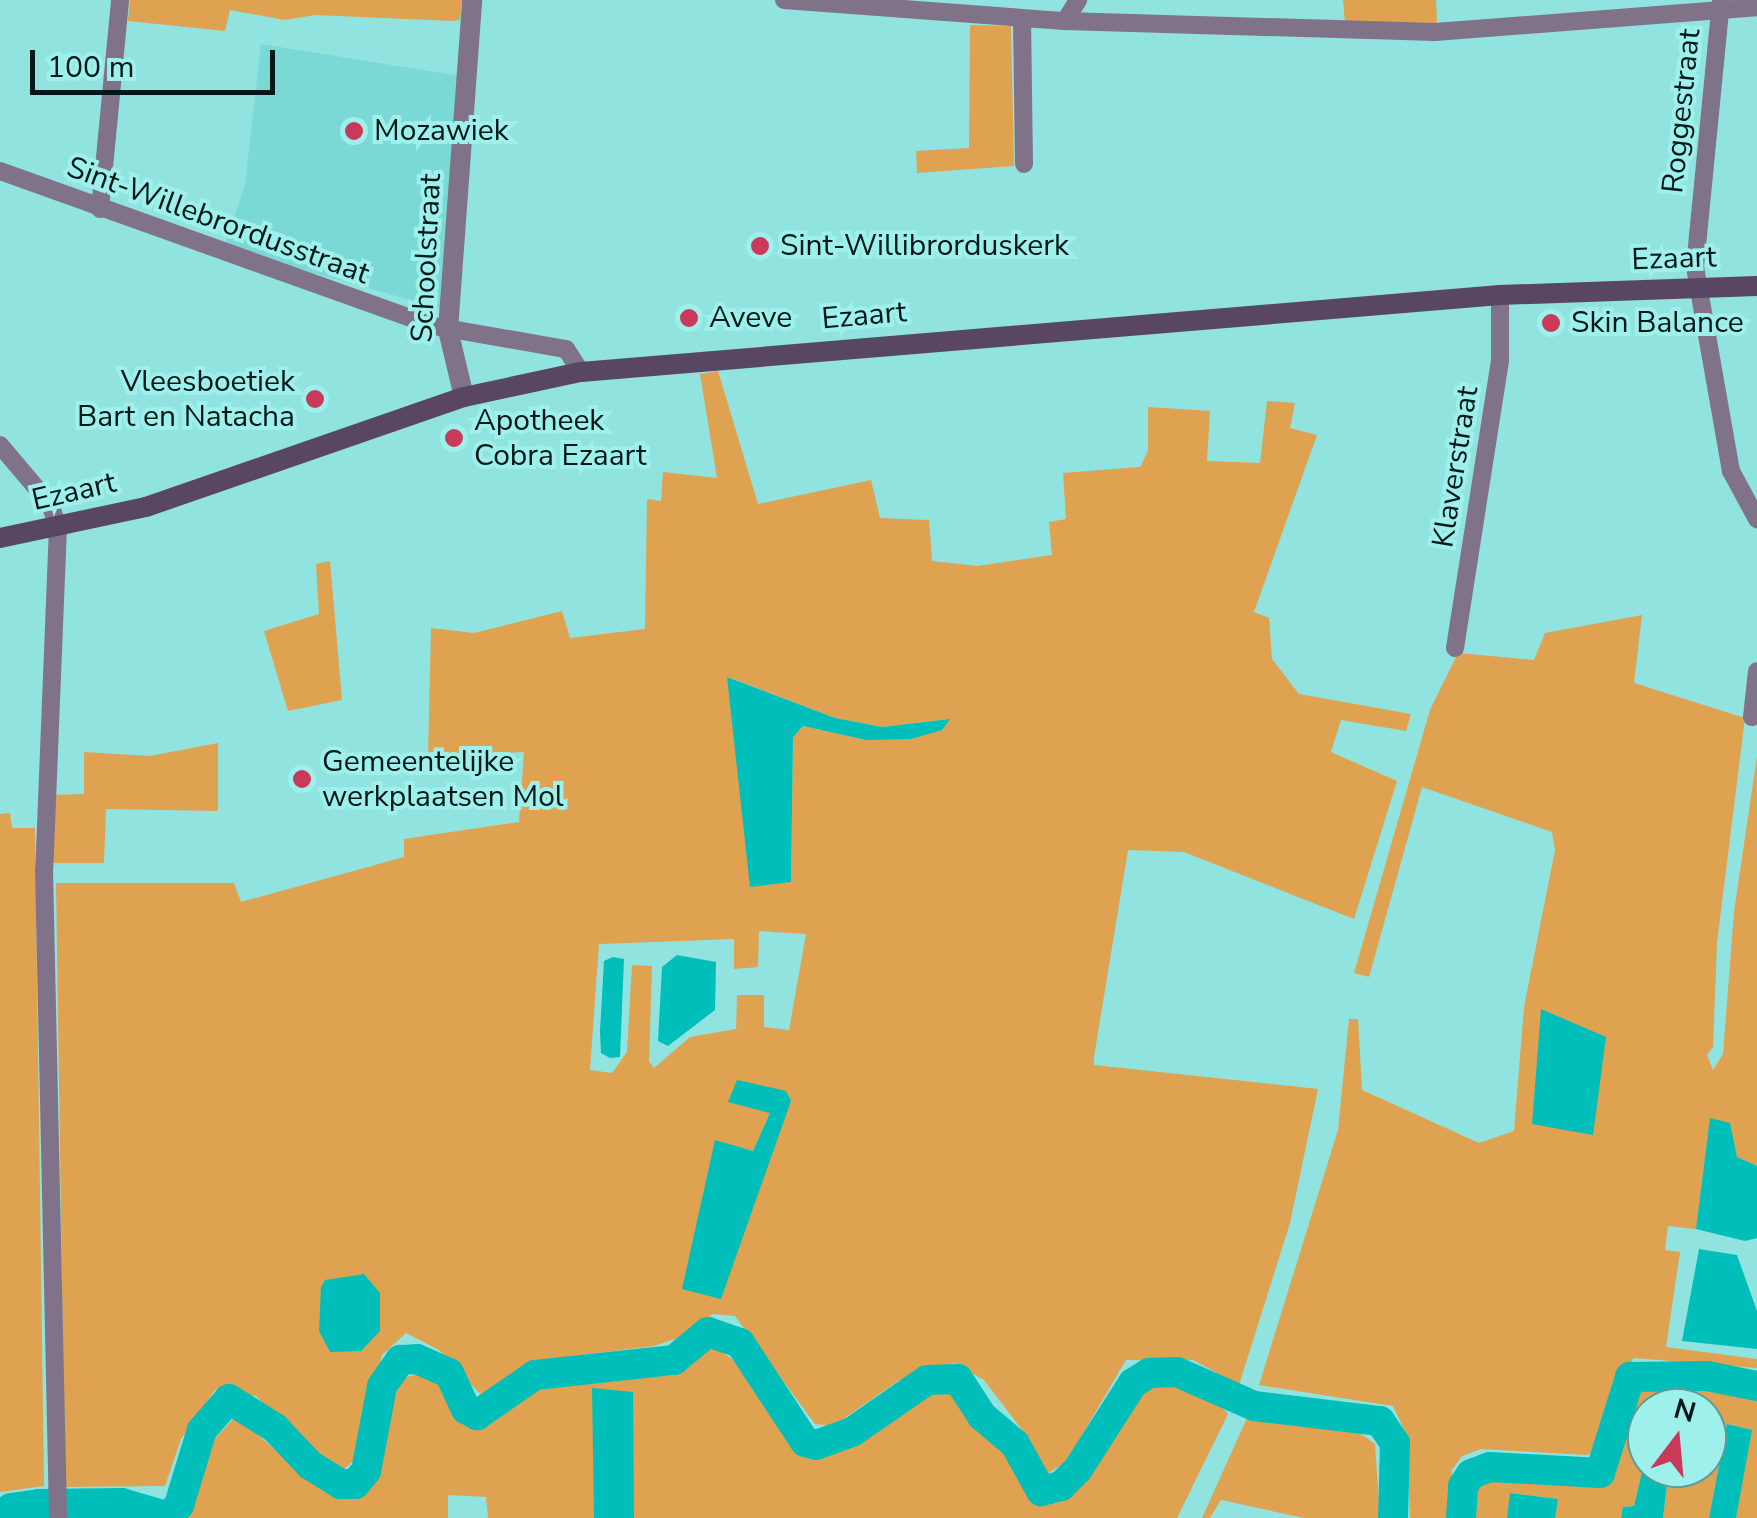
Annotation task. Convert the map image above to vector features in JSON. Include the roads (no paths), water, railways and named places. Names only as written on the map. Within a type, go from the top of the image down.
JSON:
[{"type":"main road","name":"Ezaart","points":[[0,538],[146,506],[464,397],[582,372],[1500,295],[1757,286]]},
{"type":"street","points":[[100,209],[120,0]]},
{"type":"street","name":"Schoolstraat","points":[[464,397],[448,330],[472,0]]},
{"type":"street","points":[[784,0],[1022,19],[1450,32],[1721,5],[1757,7]]},
{"type":"street","points":[[1064,21],[1078,0]]},
{"type":"street","name":"Roggestraat","points":[[1721,5],[1696,248],[1698,288],[1731,471],[1757,519]]},
{"type":"street","points":[[1022,19],[1024,164]]},
{"type":"street","name":"Sint-Willebrordusstraat","points":[[0,171],[448,330],[566,349],[576,355],[582,372]]},
{"type":"street","name":"Klaverstraat","points":[[1454,648],[1500,360],[1500,295]]},
{"type":"street","points":[[0,446],[50,504],[58,528],[44,870],[58,1518]]},
{"type":"street","points":[[1752,717],[1757,670]]},
{"type":"waterway","points":[[2,1518],[11,1508],[39,1504],[122,1503],[169,1517],[179,1505],[202,1430],[229,1399],[275,1428],[310,1465],[340,1484],[355,1484],[366,1471],[382,1386],[400,1360],[417,1359],[449,1373],[466,1409],[477,1415],[535,1375],[674,1360],[708,1332],[740,1343],[805,1442],[816,1445],[852,1432],[927,1380],[958,1379],[982,1416],[1015,1444],[1041,1491],[1061,1486],[1078,1469],[1133,1383],[1149,1373],[1177,1372],[1254,1406],[1380,1421],[1395,1443],[1393,1518]]},
{"type":"waterway","points":[[1461,1518],[1463,1486],[1471,1474],[1490,1467],[1600,1473],[1630,1377],[1707,1376],[1757,1386]]},
{"type":"waterway","points":[[83,1515],[84,1505]]},
{"type":"place","name":"Mozawiek","points":[[354,131]]},
{"type":"place","name":"Sint-Willibrorduskerk","points":[[760,246]]},
{"type":"place","name":"Aveve","points":[[689,318]]},
{"type":"place","name":"Skin Balance","points":[[1551,323]]},
{"type":"place","name":"Vleesboetiek Bart en Natacha","points":[[315,399]]},
{"type":"place","name":"Apotheek Cobra Ezaart","points":[[454,438]]},
{"type":"place","name":"Gemeentelijke werkplaatsen Mol","points":[[302,779]]}]
